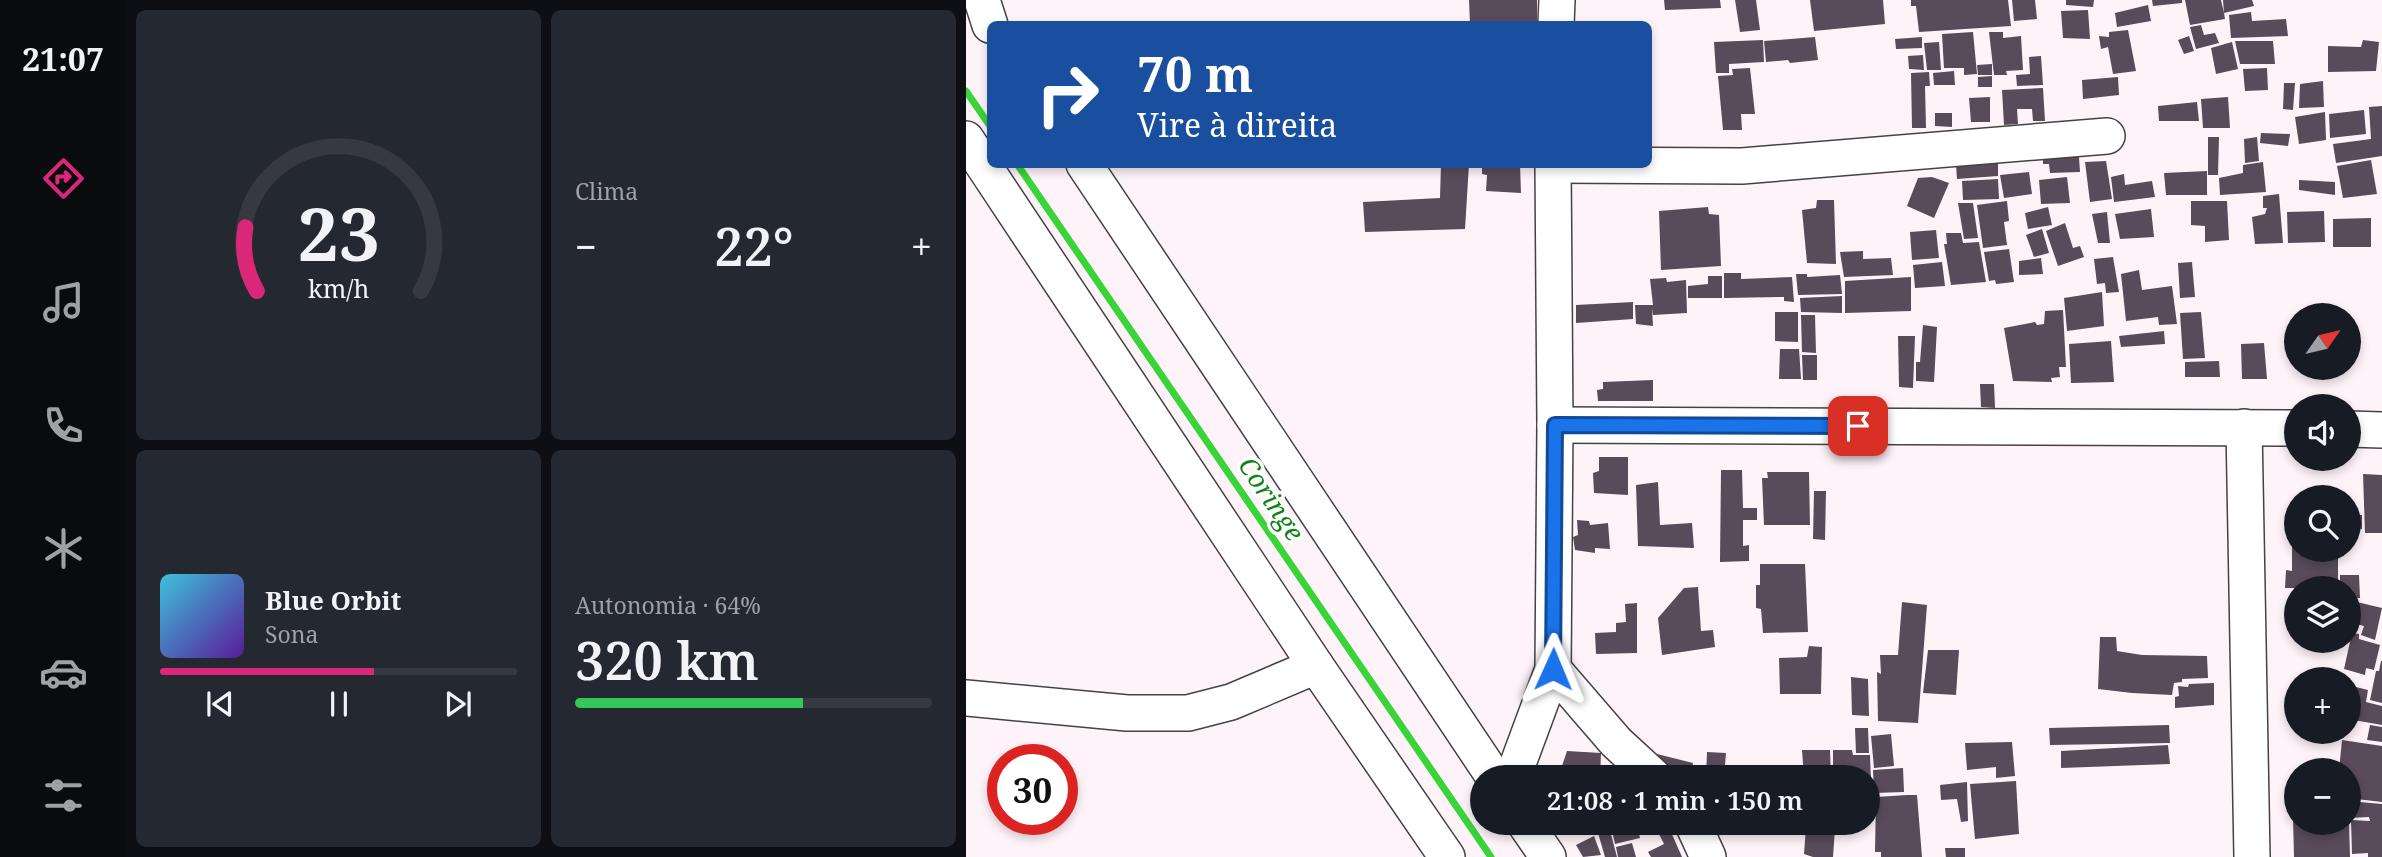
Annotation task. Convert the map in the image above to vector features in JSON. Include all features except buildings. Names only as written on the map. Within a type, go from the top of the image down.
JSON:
[{"type":"street","points":[[982,0],[989,21]]},
{"type":"street","points":[[1556,21],[1557,0]]},
{"type":"street","points":[[1652,166],[1742,166],[2107,136]]},
{"type":"street","points":[[966,139],[1316,666],[1447,857]]},
{"type":"street","points":[[1087,168],[1486,765]]},
{"type":"street","points":[[1517,765],[1553,669],[1553,168]]},
{"type":"street","points":[[1555,425],[2284,428]]},
{"type":"street","points":[[2244,427],[2252,857]]},
{"type":"street","points":[[2361,429],[2382,430]]},
{"type":"street","points":[[966,698],[1127,713],[1188,713],[1231,702],[1316,666]]},
{"type":"street","points":[[1553,669],[1616,742],[1641,765]]},
{"type":"street","points":[[1533,835],[1548,857]]},
{"type":"street","points":[[1698,835],[1708,857]]},
{"type":"waterway","name":"Coringe","points":[[966,91],[987,122]]},
{"type":"waterway","name":"Coringe","points":[[1020,168],[1491,857]]},
{"type":"route","points":[[1553,669],[1555,425],[1858,426]]}]
